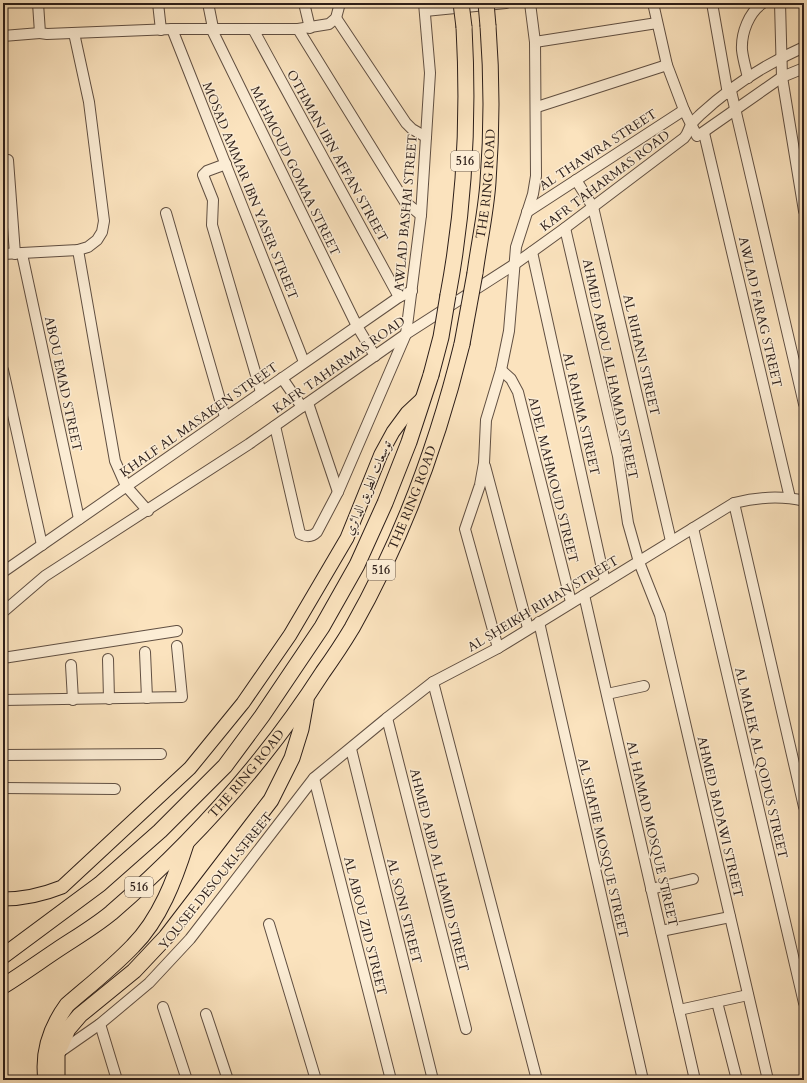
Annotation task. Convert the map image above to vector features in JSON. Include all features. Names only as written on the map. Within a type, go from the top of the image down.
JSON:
[{"type":"highway","name":"THE RING ROAD","points":[[3,956],[69,909],[124,864],[225,766],[292,674],[337,602],[357,565],[385,503],[424,398],[441,337],[456,251],[465,164],[466,76],[464,27],[461,3]]},
{"type":"highway","name":"THE RING ROAD","points":[[3,986],[110,914],[186,842],[250,772],[306,698],[352,628],[407,513],[433,448],[462,344],[475,273],[488,184],[491,129],[491,76],[486,3]]},
{"type":"highway","points":[[58,1080],[57,1054],[64,1037],[74,1022],[129,976],[166,937],[271,800],[292,758],[302,729],[306,698]]},
{"type":"highway","points":[[46,1080],[45,1065],[48,1043],[61,1014],[67,1005],[134,945],[156,913],[174,879],[186,842]]},
{"type":"main road","name":"توسعات الطريق الدائري","points":[[3,899],[31,897],[46,894],[62,887],[190,768],[217,736],[267,670],[312,600],[356,516],[386,443],[400,422],[424,398]]},
{"type":"street","points":[[38,3],[40,33]]},
{"type":"street","points":[[158,3],[161,30]]},
{"type":"street","name":"MAHMOUD GOMAA STREET","points":[[208,3],[212,28],[357,326],[375,356]]},
{"type":"street","points":[[304,3],[310,28]]},
{"type":"street","points":[[3,36],[40,33],[172,29],[310,28],[329,24],[336,18],[340,3]]},
{"type":"street","points":[[425,7],[506,3]]},
{"type":"street","points":[[498,648],[465,529],[477,496],[484,463],[486,420],[501,370],[511,319],[515,264],[519,235],[533,194],[536,176],[537,107],[535,42],[530,3]]},
{"type":"street","points":[[653,3],[667,65],[684,110],[691,124]]},
{"type":"street","points":[[712,3],[730,92],[736,110],[804,404]]},
{"type":"street","points":[[748,78],[742,48],[751,7],[763,3]]},
{"type":"street","points":[[780,3],[780,58],[782,77],[804,211]]},
{"type":"street","name":"AWLAD BASHAI STREET","points":[[275,426],[300,534],[309,536],[317,532],[338,492],[406,334],[421,215],[430,73],[425,7]]},
{"type":"street","points":[[336,18],[406,124],[426,137]]},
{"type":"street","points":[[535,42],[657,23]]},
{"type":"street","name":"MOSAD AMMAR IBN YASER STREET","points":[[172,29],[304,362]]},
{"type":"street","name":"OTHMAN IBN AFFAN STREET","points":[[252,29],[399,296]]},
{"type":"street","points":[[298,29],[405,202],[421,215]]},
{"type":"street","points":[[3,254],[78,250],[88,247],[97,240],[102,232],[104,220],[89,102],[74,33]]},
{"type":"street","name":"KAFR TAHARMAS ROAD","points":[[696,135],[691,124],[702,113],[748,78],[780,58],[804,47]]},
{"type":"street","points":[[537,107],[667,65]]},
{"type":"street","name":"KAFR TAHARMAS ROAD","points":[[3,612],[46,576],[148,511],[275,426],[406,334],[515,264],[593,207],[782,77],[804,68]]},
{"type":"street","name":"AL THAWRA STREET","points":[[527,212],[684,110]]},
{"type":"street","name":"AWLAD FARAG STREET","points":[[696,135],[790,498]]},
{"type":"street","name":"ABOU EMAD STREET","points":[[8,160],[18,254],[79,519]]},
{"type":"street","points":[[226,164],[207,171],[203,175],[212,200],[212,224],[261,392]]},
{"type":"street","name":"AL RIHANI STREET","points":[[576,180],[593,207],[671,541]]},
{"type":"street","points":[[166,213],[225,417]]},
{"type":"street","name":"AHMED ABOU AL HAMAD STREET","points":[[565,228],[618,456],[628,523],[638,562]]},
{"type":"street","points":[[78,250],[114,455],[118,469],[126,486],[148,511]]},
{"type":"street","name":"AL RAHMA STREET","points":[[532,252],[605,582]]},
{"type":"street","name":"KHALF AL MASAKEN STREET","points":[[3,572],[399,296],[412,291]]},
{"type":"street","points":[[3,370],[42,545]]},
{"type":"street","name":"ADEL MAHMOUD STREET","points":[[501,370],[511,379],[518,392],[571,602]]},
{"type":"street","points":[[282,378],[305,405],[338,492]]},
{"type":"street","points":[[484,463],[528,628]]},
{"type":"street","name":"AL SHEIKH RIHAN STREET","points":[[314,778],[433,682],[498,648],[528,628],[734,503],[758,498],[790,498],[804,501]]},
{"type":"street","points":[[734,503],[804,808]]},
{"type":"street","name":"AL MALEK AL QODUS STREET","points":[[692,528],[804,1003]]},
{"type":"street","name":"AHMED BADAWI STREET","points":[[638,562],[660,615],[768,1080]]},
{"type":"street","name":"AL HAMAD MOSQUE STREET","points":[[584,595],[695,1080]]},
{"type":"street","name":"AL SHAFIE MOSQUE STREET","points":[[539,622],[643,1080]]},
{"type":"street","points":[[3,658],[177,631]]},
{"type":"street","points":[[3,700],[182,697],[177,646]]},
{"type":"street","points":[[145,652],[147,698]]},
{"type":"street","points":[[108,659],[109,699]]},
{"type":"street","points":[[71,665],[73,700]]},
{"type":"street","points":[[433,682],[537,1080]]},
{"type":"street","points":[[607,694],[644,686]]},
{"type":"street","name":"AHMED ABD AL HAMID STREET","points":[[387,718],[466,1029]]},
{"type":"street","name":"AL SONI STREET","points":[[351,749],[433,1080]]},
{"type":"street","points":[[3,754],[160,754]]},
{"type":"street","name":"YOUSEF DESOUKI STREET","points":[[57,1054],[100,1024],[149,983],[190,939],[314,778]]},
{"type":"street","name":"AL ABOU ZID STREET","points":[[314,778],[390,1080]]},
{"type":"street","points":[[3,788],[115,790]]},
{"type":"street","points":[[651,888],[693,879]]},
{"type":"street","points":[[661,931],[730,917]]},
{"type":"street","points":[[269,924],[316,1080]]},
{"type":"street","points":[[679,1010],[748,995]]},
{"type":"street","points":[[717,1002],[737,1080]]},
{"type":"street","points":[[163,1007],[187,1080]]},
{"type":"street","points":[[206,1014],[228,1080]]},
{"type":"street","points":[[100,1024],[117,1080]]}]
